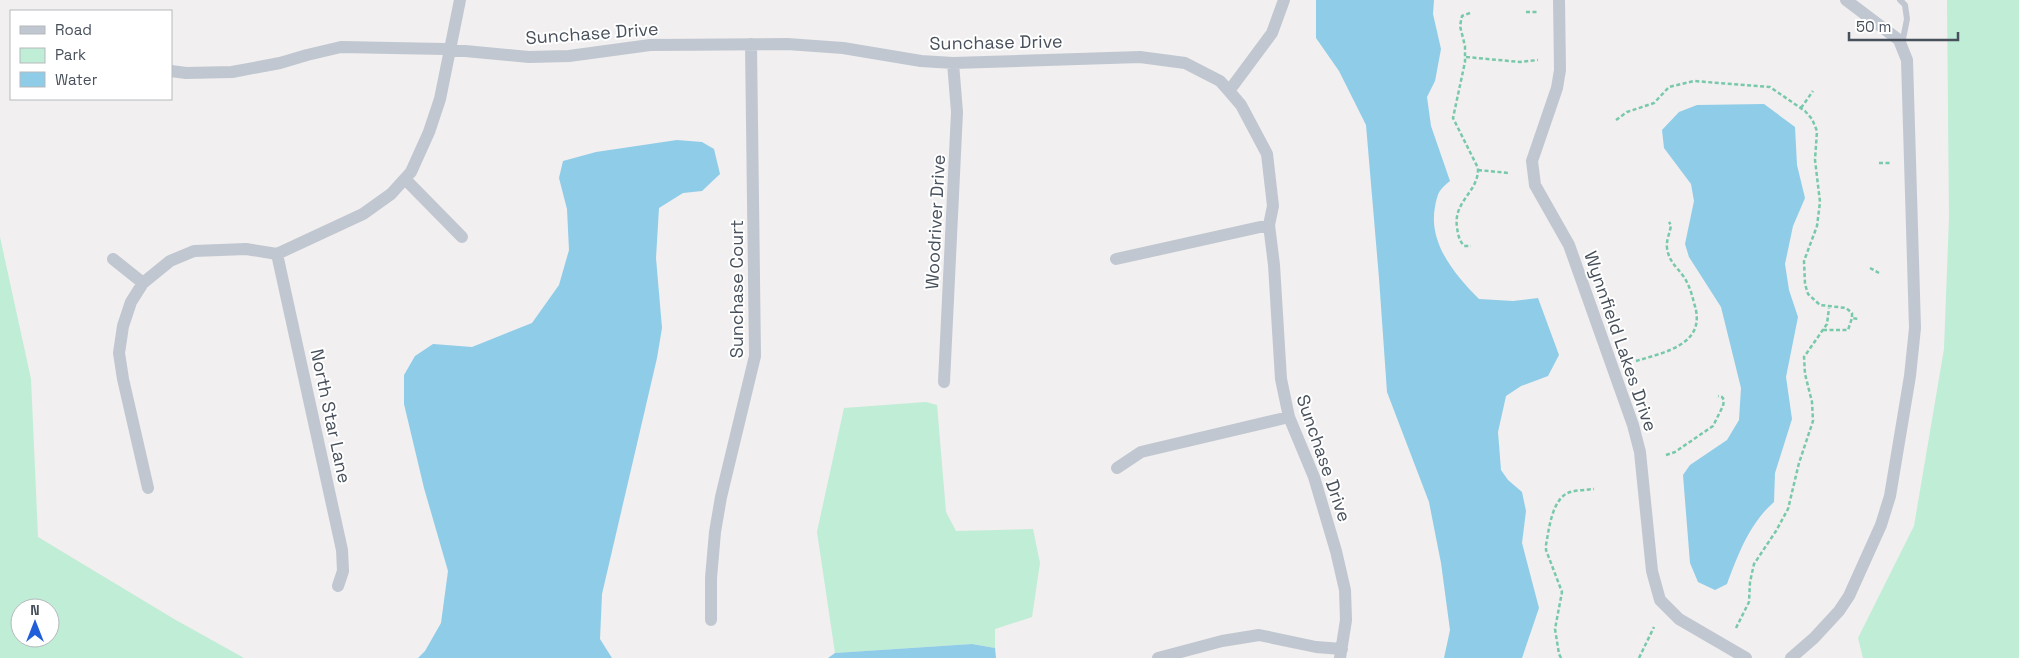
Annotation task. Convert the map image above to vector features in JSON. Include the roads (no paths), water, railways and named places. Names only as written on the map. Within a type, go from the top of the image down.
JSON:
[{"type":"street","points":[[148,488],[120,353],[123,326],[131,302],[143,283],[170,261],[194,251],[246,249],[278,254],[363,214],[391,194],[411,172],[440,99],[460,0]]},
{"type":"street","points":[[1229,91],[1272,33],[1284,0]]},
{"type":"street","name":"Wynnfield Lakes Drive","points":[[1559,0],[1560,70],[1557,88],[1532,160],[1535,186],[1569,245],[1633,425],[1640,452],[1652,571],[1660,600],[1679,619],[1746,658]]},
{"type":"street","points":[[1791,658],[1814,638],[1839,611],[1849,596],[1880,525],[1890,496],[1910,376],[1915,328],[1907,60],[1899,40],[1854,2]]},
{"type":"street","name":"Sunchase Court","points":[[710,620],[714,541],[721,497],[755,356],[750,44]]},
{"type":"street","name":"Sunchase Drive","points":[[172,71],[186,73],[232,72],[280,63],[342,47],[451,50],[529,57],[569,56],[650,45],[787,44],[843,48],[921,61],[953,63],[1140,57],[1185,63],[1220,82],[1229,91],[1241,105],[1267,154],[1273,206],[1270,225],[1281,379],[1289,417],[1314,477],[1345,590],[1346,620],[1341,653]]},
{"type":"street","name":"Woodriver Drive","points":[[944,382],[957,112],[953,63]]},
{"type":"street","points":[[405,178],[462,237]]},
{"type":"street","points":[[1116,259],[1270,225]]},
{"type":"street","name":"North Star Lane","points":[[278,254],[342,550],[343,571],[338,586]]},
{"type":"street","points":[[113,258],[143,283]]},
{"type":"street","points":[[1116,468],[1141,452],[1289,417]]},
{"type":"street","points":[[1158,658],[1222,641],[1259,635],[1341,653]]},
{"type":"lane","points":[[1901,45],[1907,19],[1904,2]]},
{"type":"water","points":[[1316,0],[1434,0],[1433,14],[1441,49],[1435,81],[1427,97],[1431,126],[1450,181],[1440,192],[1435,207],[1434,220],[1440,246],[1445,258],[1461,280],[1479,299],[1513,301],[1538,298],[1559,355],[1548,376],[1521,386],[1506,396],[1498,432],[1501,470],[1508,480],[1522,492],[1526,511],[1522,543],[1539,608],[1522,658],[1444,658],[1450,630],[1441,563],[1429,502],[1387,392],[1366,125],[1339,71],[1316,38]]},
{"type":"water","points":[[1764,104],[1795,127],[1797,165],[1805,198],[1793,226],[1785,264],[1789,290],[1798,317],[1786,377],[1792,419],[1775,473],[1774,502],[1751,530],[1740,551],[1727,584],[1715,590],[1698,582],[1690,563],[1683,475],[1690,465],[1727,440],[1739,420],[1741,388],[1721,307],[1689,257],[1685,244],[1694,201],[1691,184],[1664,148],[1662,130],[1679,112],[1697,105]]},
{"type":"water","points":[[677,140],[702,142],[714,149],[720,174],[702,191],[683,193],[659,208],[656,258],[662,328],[657,358],[602,594],[600,639],[612,658],[418,658],[425,651],[441,623],[448,571],[424,488],[404,404],[404,375],[415,356],[433,344],[472,347],[532,323],[559,285],[569,250],[567,209],[559,178],[563,161],[596,152]]},
{"type":"water","points":[[972,644],[995,648],[996,658],[828,658],[835,653]]}]
